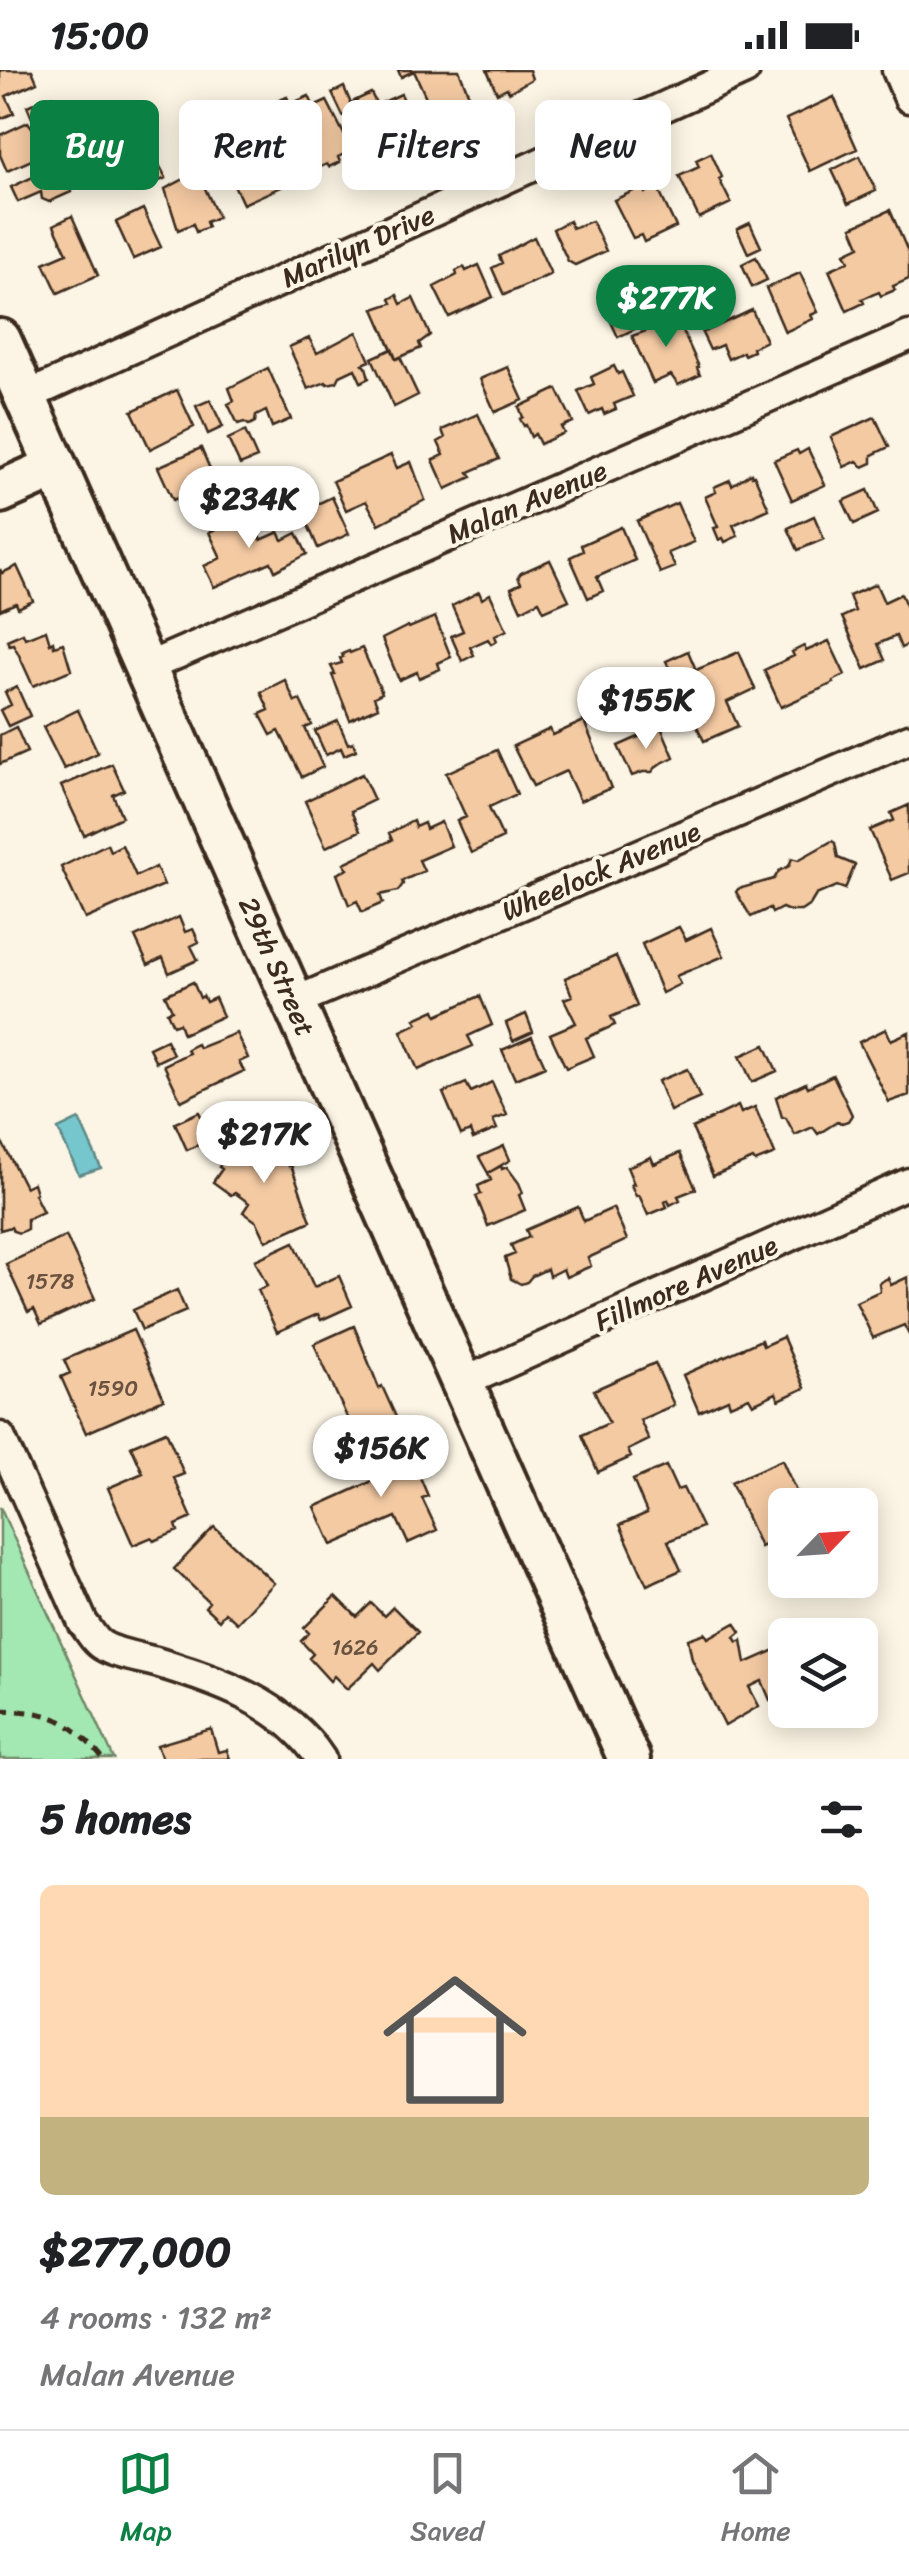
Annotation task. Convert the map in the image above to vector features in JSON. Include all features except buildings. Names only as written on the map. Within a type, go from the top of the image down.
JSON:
[{"type":"street","name":"Marilyn Drive","points":[[25,397],[745,70]]},
{"type":"street","points":[[896,70],[909,98]]},
{"type":"street","name":"Malan Avenue","points":[[146,668],[909,336]]},
{"type":"street","name":"29th Street","points":[[0,340],[629,1759]]},
{"type":"street","points":[[0,492],[56,467]]},
{"type":"street","name":"Wheelock Avenue","points":[[294,1002],[909,739]]},
{"type":"street","name":"Fillmore Avenue","points":[[462,1383],[909,1183]]},
{"type":"street","points":[[0,1437],[83,1623],[102,1646],[207,1678],[248,1696],[285,1721],[321,1759]]},
{"type":"path","points":[[0,1710],[31,1711],[66,1721],[103,1759]]},
{"type":"green space","points":[[0,1507],[8,1525],[114,1759],[0,1759]]},
{"type":"water","points":[[79,1119],[101,1168],[79,1175],[58,1129]]}]
